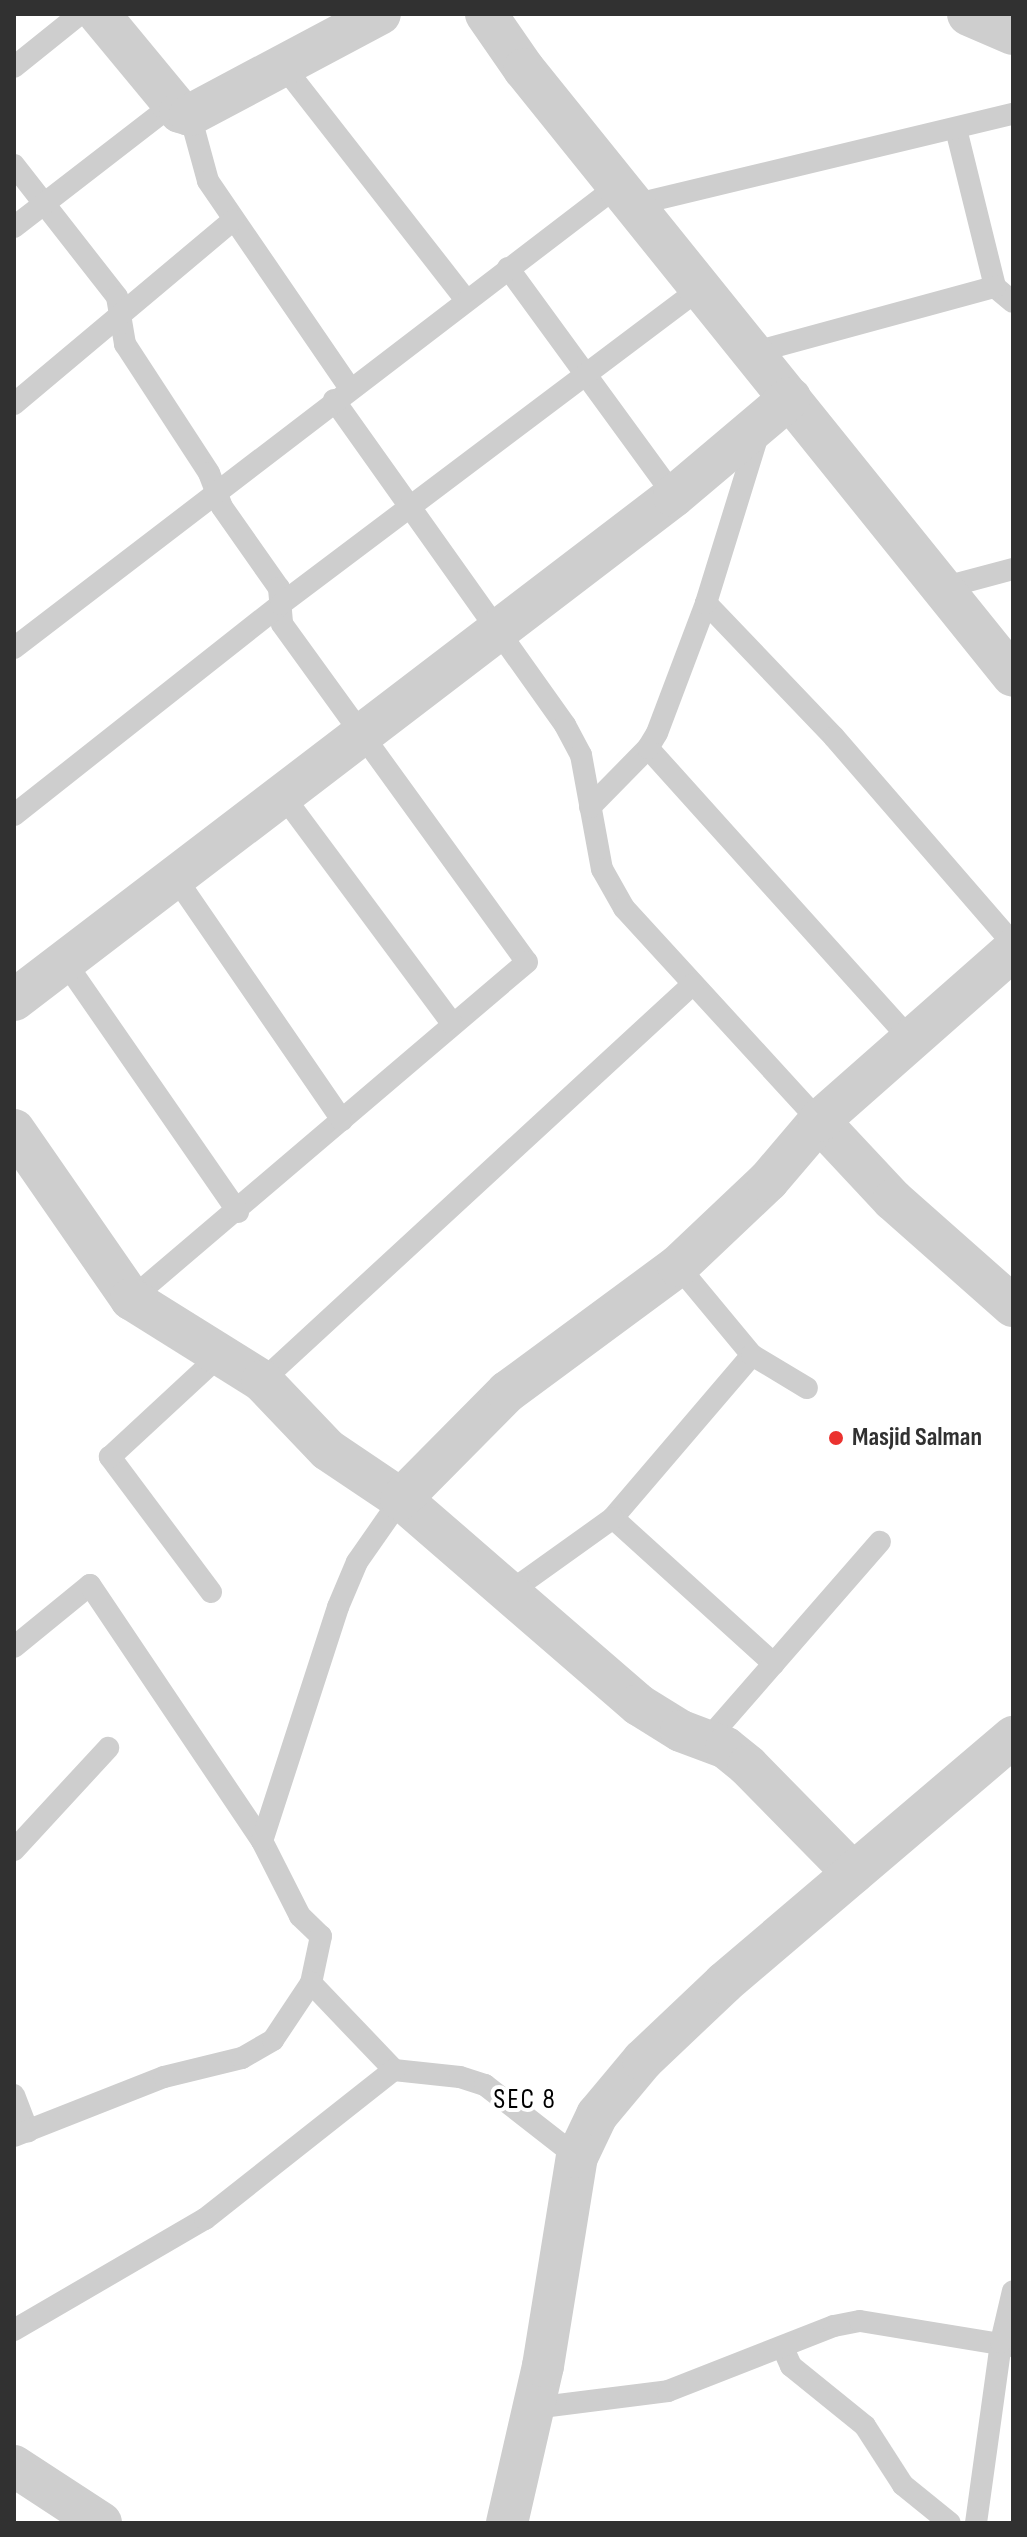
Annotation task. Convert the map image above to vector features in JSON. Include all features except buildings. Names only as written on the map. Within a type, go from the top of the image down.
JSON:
[{"type":"street","points":[[99,14],[182,109],[284,67],[380,14]]},
{"type":"street","points":[[486,14],[755,352],[776,411],[1013,676]]},
{"type":"street","points":[[969,14],[1013,33]]},
{"type":"street","points":[[14,1000],[358,732],[674,496],[776,411]]},
{"type":"street","points":[[401,1499],[507,1392],[678,1266],[768,1181],[819,1121],[912,1041],[1013,947]]},
{"type":"street","points":[[819,1121],[893,1200],[1013,1306]]},
{"type":"street","points":[[14,1130],[131,1299],[262,1381],[328,1450],[401,1499],[511,1591],[553,1635],[639,1705],[707,1740],[748,1766],[853,1873]]},
{"type":"street","points":[[507,2523],[534,2408],[577,2157],[597,2115],[643,2060],[853,1873],[1013,1737]]},
{"type":"street","points":[[20,2479],[101,2523]]},
{"type":"lane","points":[[14,67],[80,14]]},
{"type":"lane","points":[[284,67],[465,299]]},
{"type":"lane","points":[[14,227],[43,202],[182,109],[208,181],[411,507],[565,725],[581,755],[602,869],[624,908],[819,1121]]},
{"type":"lane","points":[[14,648],[465,299],[508,268],[628,194],[956,129],[1013,114]]},
{"type":"lane","points":[[956,129],[995,287],[1013,302]]},
{"type":"lane","points":[[14,165],[117,297],[125,344],[279,588],[282,624],[527,962],[452,1023],[238,1212],[131,1299]]},
{"type":"lane","points":[[14,404],[233,220]]},
{"type":"lane","points":[[508,268],[674,496]]},
{"type":"lane","points":[[14,815],[281,604],[702,287]]},
{"type":"lane","points":[[755,352],[995,287]]},
{"type":"lane","points":[[590,807],[648,748],[706,603],[776,411]]},
{"type":"lane","points":[[938,589],[1013,569]]},
{"type":"lane","points":[[706,603],[834,737],[1013,947]]},
{"type":"lane","points":[[648,748],[912,1041]]},
{"type":"lane","points":[[281,793],[452,1023]]},
{"type":"lane","points":[[175,877],[342,1120]]},
{"type":"lane","points":[[65,962],[238,1212]]},
{"type":"lane","points":[[262,1381],[693,984]]},
{"type":"lane","points":[[678,1266],[752,1355],[807,1388]]},
{"type":"lane","points":[[211,1592],[110,1457],[220,1355]]},
{"type":"lane","points":[[511,1591],[613,1518],[752,1355]]},
{"type":"lane","points":[[262,1841],[338,1607],[357,1562],[401,1499]]},
{"type":"lane","points":[[613,1518],[774,1664]]},
{"type":"lane","points":[[707,1740],[880,1542]]},
{"type":"lane","points":[[14,1647],[90,1585],[262,1841],[294,1906],[321,1936],[311,1983],[273,2040],[242,2058],[164,2077],[21,2133],[14,2095]]},
{"type":"lane","points":[[14,1850],[108,1748]]},
{"type":"lane","points":[[311,1983],[394,2070],[460,2077],[485,2085],[577,2157]]},
{"type":"lane","points":[[14,2330],[205,2219],[394,2070]]},
{"type":"lane","points":[[976,2523],[1007,2344],[1013,2291]]},
{"type":"lane","points":[[534,2408],[668,2391],[860,2321],[1007,2344]]},
{"type":"lane","points":[[783,2348],[800,2375],[865,2426],[903,2485],[950,2523]]},
{"type":"place","name":"Masjid Salman","points":[[836,1438]]},
{"type":"district","name":"SEC 8","points":[[525,2100]]}]
